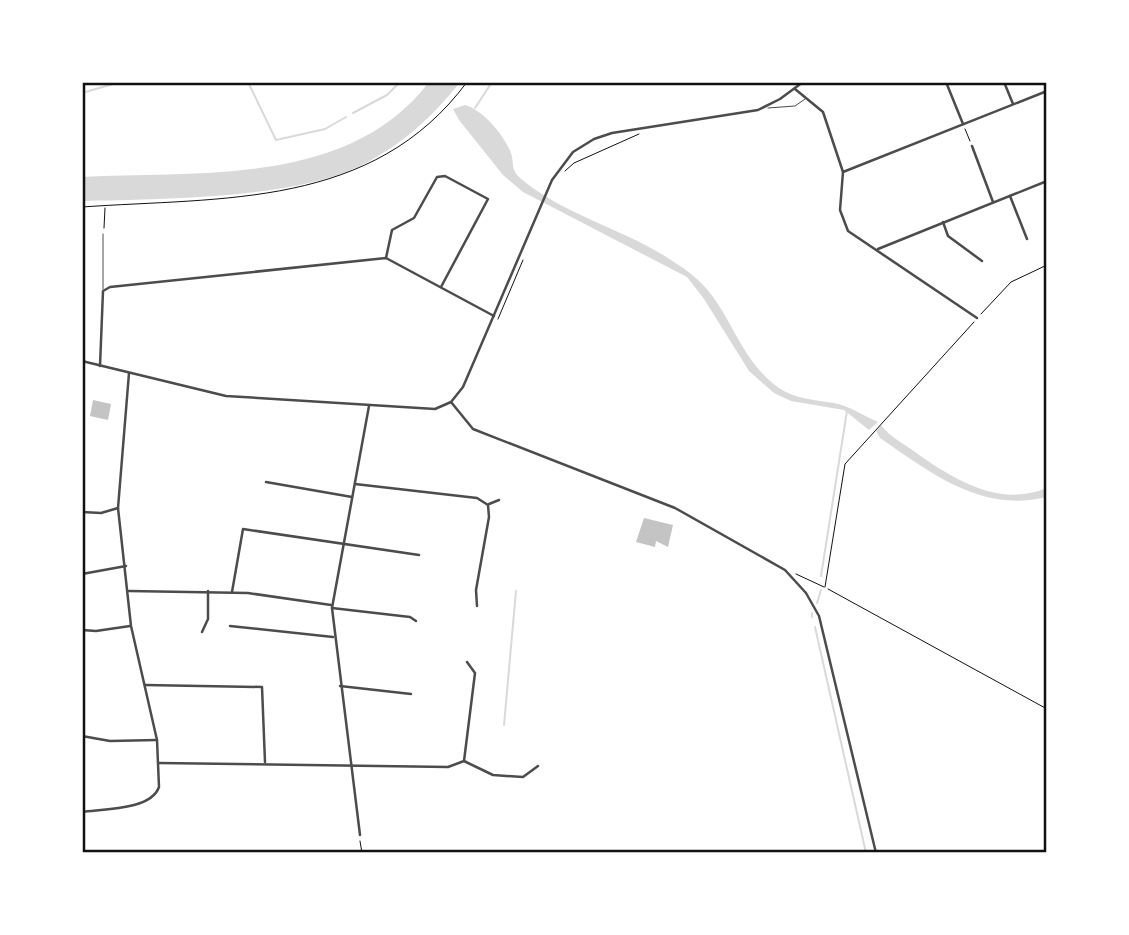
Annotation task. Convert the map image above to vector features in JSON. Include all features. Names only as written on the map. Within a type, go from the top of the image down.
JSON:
[{"type":"street","points":[[82,361],[226,396],[426,410],[451,402],[463,387],[547,191],[573,152],[594,139],[629,129],[766,106],[803,82]]},
{"type":"street","points":[[946,82],[963,125]]},
{"type":"street","points":[[1004,82],[1013,104]]},
{"type":"street","points":[[795,89],[823,112],[843,172],[840,210],[848,231],[977,318]]},
{"type":"street","points":[[843,172],[1047,91]]},
{"type":"street","points":[[972,146],[993,202]]},
{"type":"street","points":[[386,258],[392,230],[414,218],[437,177],[445,176],[488,199],[441,287]]},
{"type":"street","points":[[878,249],[1047,181]]},
{"type":"street","points":[[1010,196],[1027,239]]},
{"type":"street","points":[[943,222],[948,236],[982,261]]},
{"type":"street","points":[[100,366],[103,291],[110,288],[386,258],[494,316]]},
{"type":"street","points":[[82,812],[152,799],[159,787],[157,740],[131,626],[127,566],[118,508],[129,373]]},
{"type":"street","points":[[451,402],[473,429],[675,508],[790,575],[806,593],[820,616],[876,853]]},
{"type":"street","points":[[359,835],[333,637],[332,606],[369,407]]},
{"type":"street","points":[[266,482],[352,497]]},
{"type":"street","points":[[355,484],[477,498],[488,505]]},
{"type":"street","points":[[488,505],[499,500]]},
{"type":"street","points":[[477,606],[476,590],[489,517],[488,505]]},
{"type":"street","points":[[82,512],[101,513],[118,508]]},
{"type":"street","points":[[232,592],[243,529],[419,555]]},
{"type":"street","points":[[82,574],[127,566]]},
{"type":"street","points":[[129,591],[232,592],[410,617],[416,621]]},
{"type":"street","points":[[202,632],[208,619],[208,592]]},
{"type":"street","points":[[82,630],[96,631],[131,626]]},
{"type":"street","points":[[230,626],[333,637]]},
{"type":"street","points":[[464,761],[475,673],[467,662]]},
{"type":"street","points":[[145,685],[262,687],[265,763]]},
{"type":"street","points":[[340,685],[411,694]]},
{"type":"street","points":[[82,736],[110,741],[157,740]]},
{"type":"street","points":[[159,763],[448,767],[464,761],[493,775],[523,777],[538,766]]},
{"type":"lane","points":[[766,106],[771,109],[795,106],[805,99]]},
{"type":"lane","points":[[103,234],[103,291]]},
{"type":"lane","points":[[494,316],[498,319]]},
{"type":"path","points":[[82,207],[282,192],[355,172],[392,152],[425,128],[467,82]]},
{"type":"path","points":[[963,125],[972,146]]},
{"type":"path","points":[[565,171],[585,158],[643,132]]},
{"type":"path","points":[[103,234],[105,206]]},
{"type":"path","points":[[498,319],[524,256]]},
{"type":"path","points":[[825,587],[845,464],[1012,282],[1047,265]]},
{"type":"path","points":[[790,575],[804,577],[825,587],[1047,709]]},
{"type":"path","points":[[359,835],[362,853]]},
{"type":"shaded area","points":[[429,82],[460,82],[438,108],[401,141],[358,167],[330,178],[297,186],[223,195],[82,201],[82,177],[222,172],[269,167],[315,157],[357,140],[396,116]]},
{"type":"shaded area","points":[[465,105],[479,112],[498,131],[511,153],[516,174],[536,190],[656,251],[698,280],[719,305],[757,367],[779,388],[798,397],[846,406],[878,422],[869,430],[844,410],[791,401],[774,393],[749,371],[687,277],[523,192],[503,175],[459,120],[453,109]]},
{"type":"shaded area","points":[[881,425],[897,440],[945,472],[977,488],[1011,495],[1047,488],[1047,497],[1000,499],[958,487],[880,438],[876,431]]},
{"type":"building","points":[[93,400],[111,404],[108,420],[90,416]]},
{"type":"building","points":[[644,518],[673,525],[668,547],[656,541],[655,547],[636,542]]},
{"type":"waterway","points":[[82,93],[120,82]]},
{"type":"waterway","points":[[248,82],[276,140],[325,129],[346,117]]},
{"type":"waterway","points":[[353,113],[387,95],[400,82]]},
{"type":"waterway","points":[[475,108],[492,82]]},
{"type":"waterway","points":[[821,576],[847,411]]},
{"type":"waterway","points":[[817,603],[821,590]]},
{"type":"waterway","points":[[504,725],[516,591]]},
{"type":"waterway","points":[[815,627],[866,853]]}]
